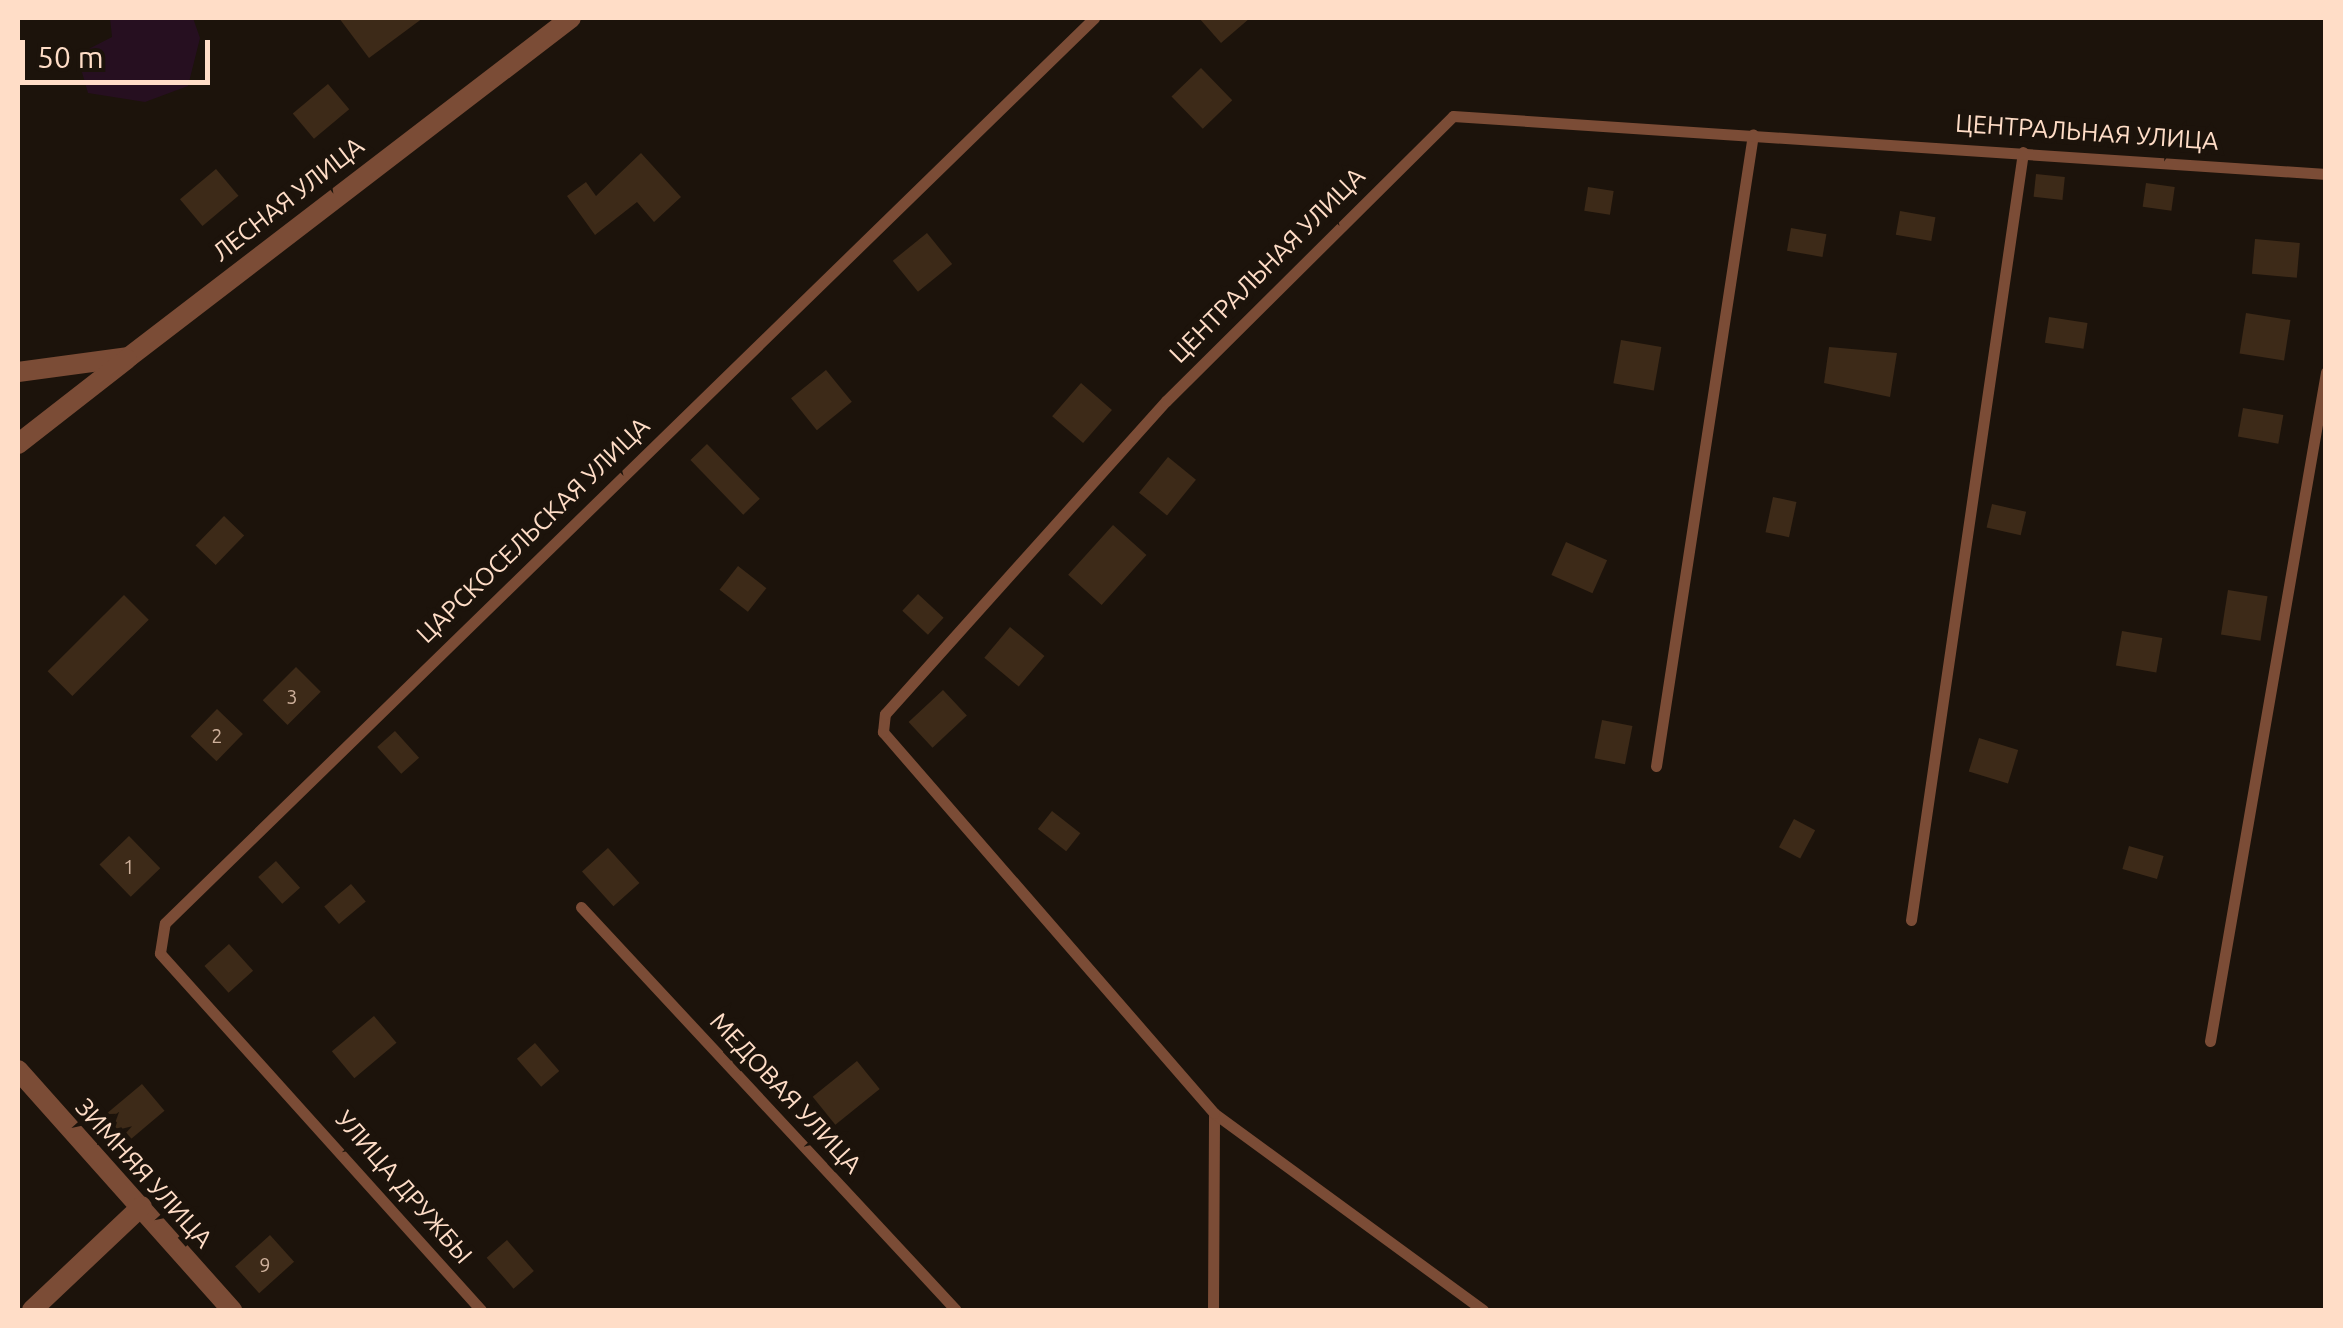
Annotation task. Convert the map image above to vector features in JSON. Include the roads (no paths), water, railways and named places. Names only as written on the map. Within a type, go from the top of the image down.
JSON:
[{"type":"street","name":"ЛЕСНАЯ УЛИЦА","points":[[18,444],[571,18]]},
{"type":"street","points":[[18,372],[129,358]]},
{"type":"street","name":"ЗИМНЯЯ УЛИЦА","points":[[18,1070],[232,1310]]},
{"type":"street","points":[[32,1310],[142,1206]]},
{"type":"lane","name":"ЦАРСКОСЕЛЬСКАЯ УЛИЦА","points":[[293,1092],[160,953],[165,923],[1094,18]]},
{"type":"lane","name":"ЦЕНТРАЛЬНАЯ УЛИЦА","points":[[1483,1310],[1214,1113],[883,732],[885,714],[1166,401],[1453,116],[2326,174]]},
{"type":"lane","points":[[1656,766],[1754,134]]},
{"type":"lane","points":[[1911,920],[2023,152]]},
{"type":"lane","points":[[2210,1042],[2326,372]]},
{"type":"lane","name":"МЕДОВАЯ УЛИЦА","points":[[582,907],[956,1310]]},
{"type":"lane","name":"УЛИЦА ДРУЖБЫ","points":[[293,1092],[481,1310]]},
{"type":"lane","points":[[1213,1310],[1214,1113]]}]
